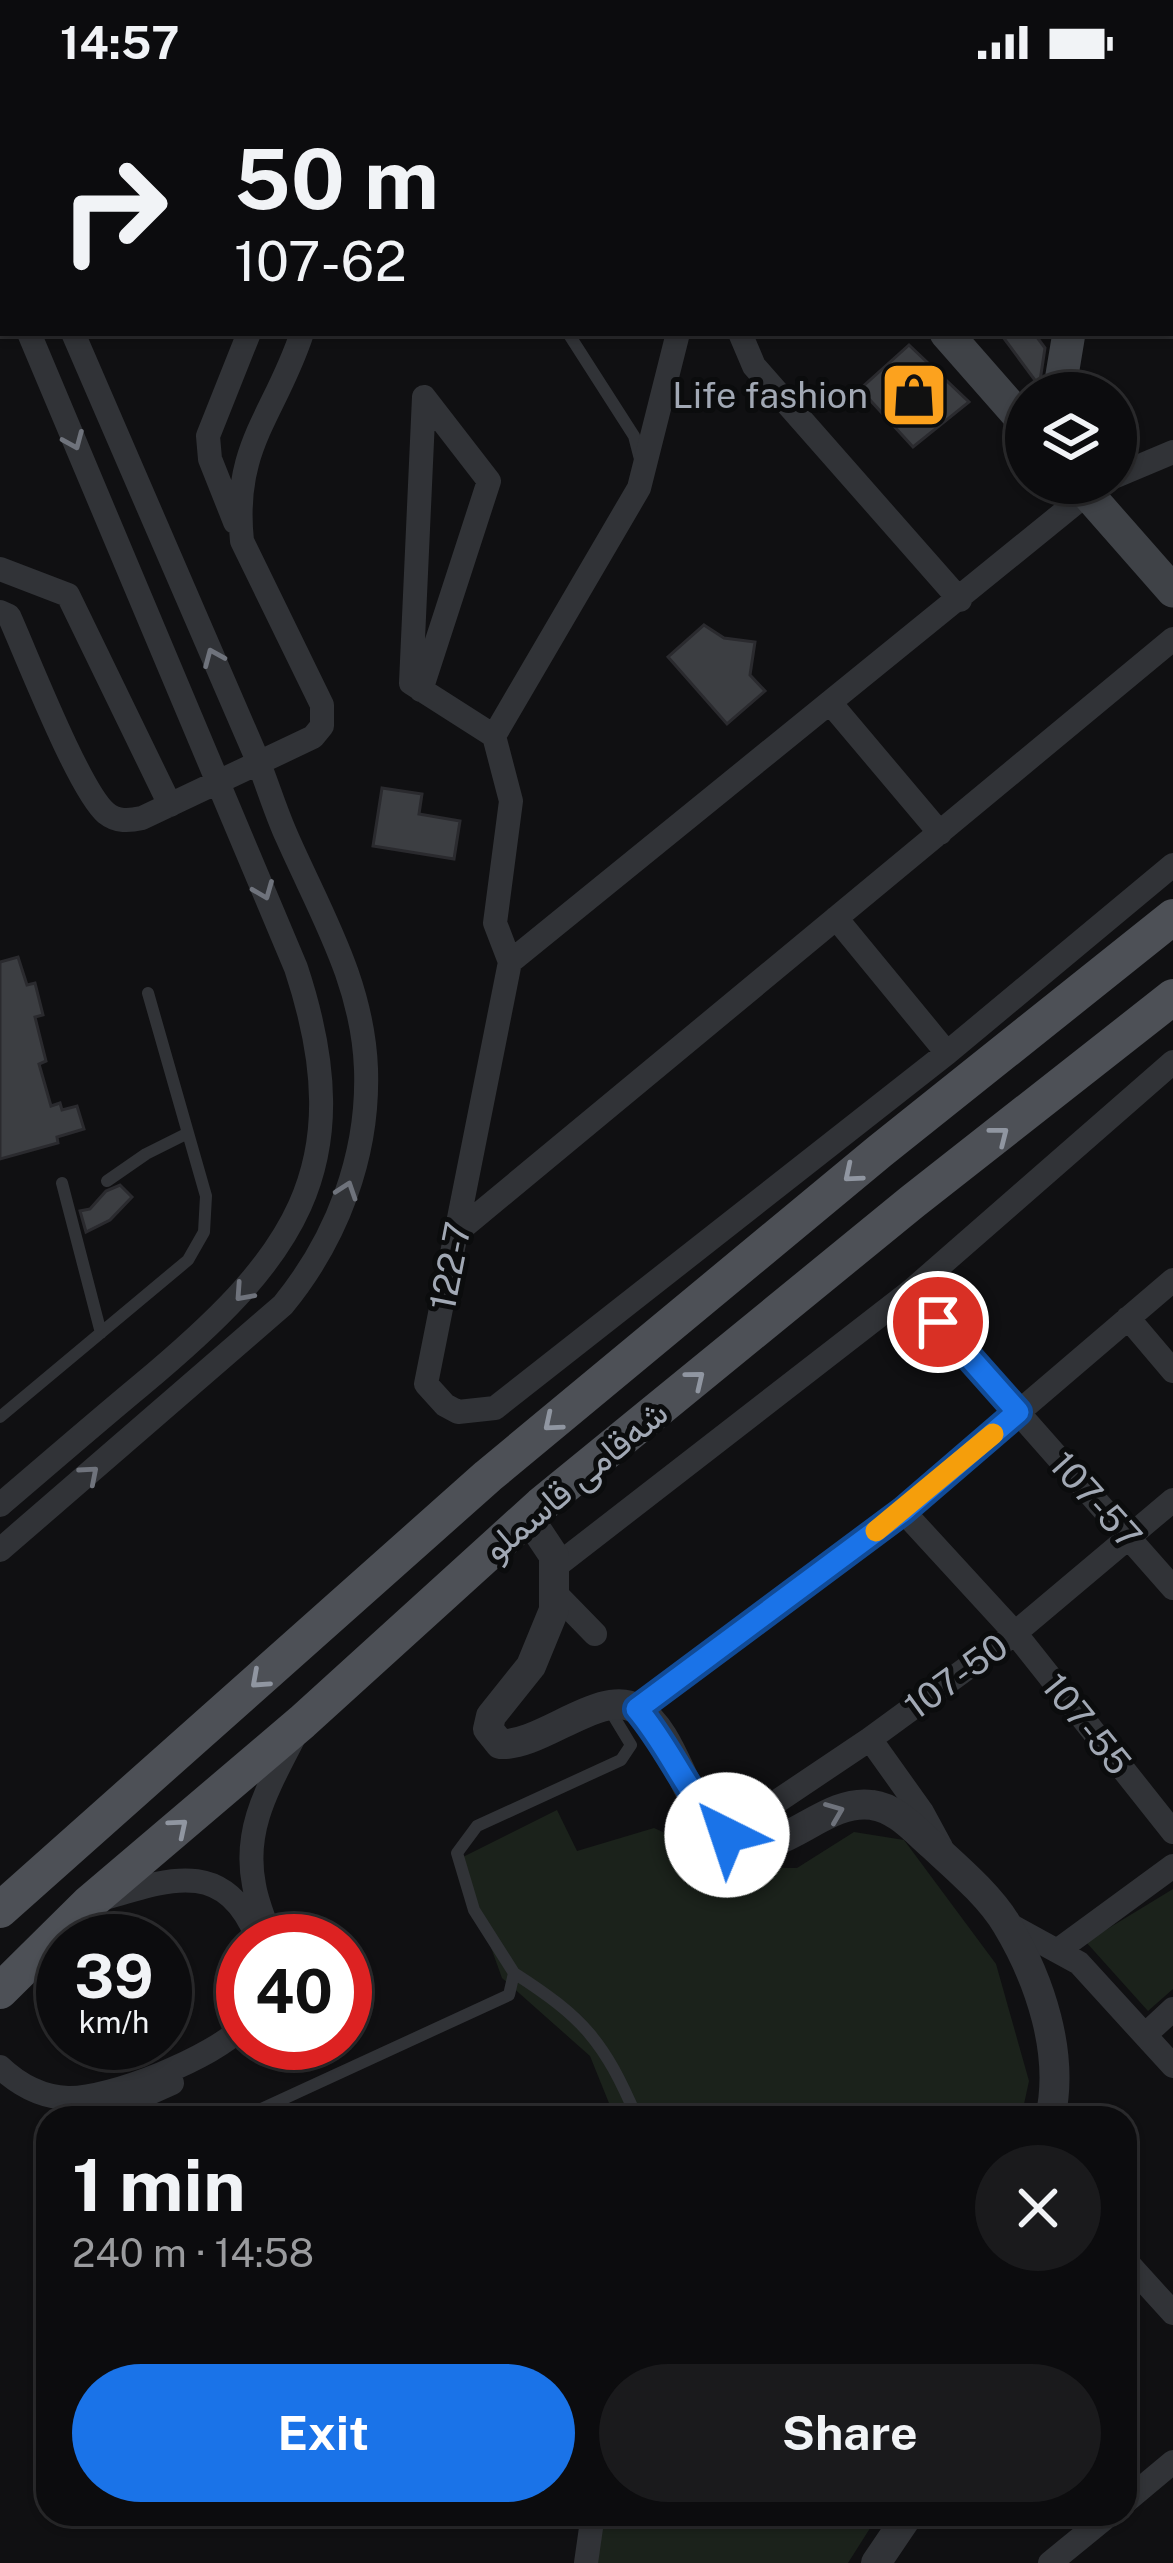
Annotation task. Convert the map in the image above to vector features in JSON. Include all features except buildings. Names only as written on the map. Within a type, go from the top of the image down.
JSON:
[{"type":"main road","points":[[949,336],[1005,400]]},
{"type":"main road","points":[[976,336],[1007,372]]},
{"type":"main road","points":[[1062,372],[1068,336]]},
{"type":"main road","points":[[1084,372],[1090,336]]},
{"type":"main road","points":[[1111,504],[1173,591]]},
{"type":"main road","points":[[1116,504],[1173,562]]},
{"type":"main road","name":"شەقامی قاسملو","points":[[0,1910],[488,1477],[880,1150],[1173,917]]},
{"type":"main road","points":[[1091,984],[1102,1006],[1128,1034]]},
{"type":"main road","name":"شەقامی قاسملو","points":[[0,1991],[88,1904],[302,1722],[528,1517],[912,1202],[1173,997]]},
{"type":"main road","points":[[1054,1014],[1081,1032],[1096,1061]]},
{"type":"main road","points":[[0,1894],[54,1862]]},
{"type":"street","points":[[0,1505],[239,1298],[296,1219],[320,1128],[320,1062],[296,968],[30,336]]},
{"type":"street","points":[[0,1550],[270,1318],[301,1283],[340,1212],[362,1132],[366,1070],[358,1008],[329,923],[286,836],[74,336]]},
{"type":"street","points":[[37,584],[4,614],[86,784],[113,818],[132,821],[313,737],[322,726],[323,710],[242,541],[210,459],[208,436],[248,336]]},
{"type":"street","points":[[242,541],[242,481],[257,428],[279,392],[301,336]]},
{"type":"street","points":[[494,736],[639,488],[677,336]]},
{"type":"street","points":[[741,336],[754,366],[960,600]]},
{"type":"street","points":[[421,690],[489,481],[424,398],[411,683],[421,690],[494,736],[511,801],[495,923],[510,962],[1073,504]]},
{"type":"street","points":[[216,410],[257,428]]},
{"type":"street","points":[[1137,467],[1173,452]]},
{"type":"street","points":[[0,569],[64,591],[170,805]]},
{"type":"street","points":[[456,1233],[1173,639]]},
{"type":"street","points":[[832,704],[940,833]]},
{"type":"street","points":[[202,742],[242,724]]},
{"type":"street","points":[[248,851],[286,836]]},
{"type":"street","name":"122-7","points":[[510,962],[426,1384],[458,1412],[495,1408],[947,1053],[1173,866]]},
{"type":"street","points":[[836,919],[947,1053]]},
{"type":"street","points":[[556,1581],[911,1291],[1173,1062]]},
{"type":"street","points":[[528,1517],[554,1556],[554,1610],[538,1651],[491,1716],[488,1729],[500,1744],[516,1745],[622,1708],[903,1511],[1173,1280]]},
{"type":"street","name":"107-57","points":[[911,1291],[1173,1588]]},
{"type":"street","points":[[1128,1318],[1173,1371]]},
{"type":"street","points":[[181,1352],[187,1372],[199,1380]]},
{"type":"street","points":[[123,1400],[138,1416],[140,1431]]},
{"type":"street","name":"107-50","points":[[727,1835],[871,1739],[1015,1633],[1173,1499]]},
{"type":"street","name":"107-55","points":[[903,1511],[1015,1633],[1173,1832]]},
{"type":"street","points":[[556,1581],[595,1634]]},
{"type":"street","points":[[622,1708],[662,1738],[689,1793],[727,1835],[743,1843],[769,1842],[841,1807],[870,1804],[896,1814],[1006,1923],[1079,1963],[1173,2066]]},
{"type":"street","points":[[263,1914],[250,1844],[263,1798],[302,1722]]},
{"type":"street","points":[[871,1739],[922,1812],[946,1859]]},
{"type":"street","points":[[1057,1951],[1173,1866]]},
{"type":"street","points":[[88,1904],[173,1879],[201,1881],[237,1903],[243,1914]]},
{"type":"street","points":[[1006,1923],[1038,1992],[1054,2050],[1051,2106]]},
{"type":"street","points":[[1145,2035],[1173,2009]]},
{"type":"street","points":[[0,2067],[31,2090],[58,2097],[86,2096],[193,2061],[216,2048]]},
{"type":"street","points":[[108,2106],[150,2093],[216,2062]]},
{"type":"street","points":[[0,2086],[36,2106]]},
{"type":"street","points":[[1137,2275],[1173,2313]]},
{"type":"street","points":[[1137,2492],[1173,2462]]},
{"type":"street","points":[[586,2563],[591,2526]]},
{"type":"street","points":[[876,2563],[901,2526]]},
{"type":"street","points":[[1050,2563],[1095,2526]]},
{"type":"lane","points":[[570,336],[634,436],[641,460],[639,488]]},
{"type":"lane","points":[[0,1417],[198,1247],[208,1216],[148,993]]},
{"type":"lane","points":[[107,1181],[188,1133]]},
{"type":"lane","points":[[62,1183],[101,1333]]},
{"type":"lane","points":[[622,1708],[632,1744],[621,1760],[477,1826],[457,1853],[474,1910],[514,1973],[568,2008],[613,2062],[632,2106]]},
{"type":"lane","points":[[268,2106],[509,1995],[514,1973]]},
{"type":"shaded area","points":[[557,1810],[577,1851],[654,1828],[742,1868],[797,1868],[854,1832],[904,1840],[996,1964],[1029,2081],[1024,2106],[610,2106],[590,2056],[502,1978],[459,1859]]},
{"type":"shaded area","points":[[1173,1889],[1173,1989],[1148,2011],[1086,1942]]},
{"type":"shaded area","points":[[602,2526],[871,2526],[848,2563],[595,2563]]},
{"type":"slow traffic","points":[[876,1531],[993,1434]]},
{"type":"place","name":"Life fashion","points":[[914,395]]},
{"type":"route","points":[[727,1835],[689,1793],[662,1738],[637,1709],[903,1511],[1018,1412],[938,1322]]}]
